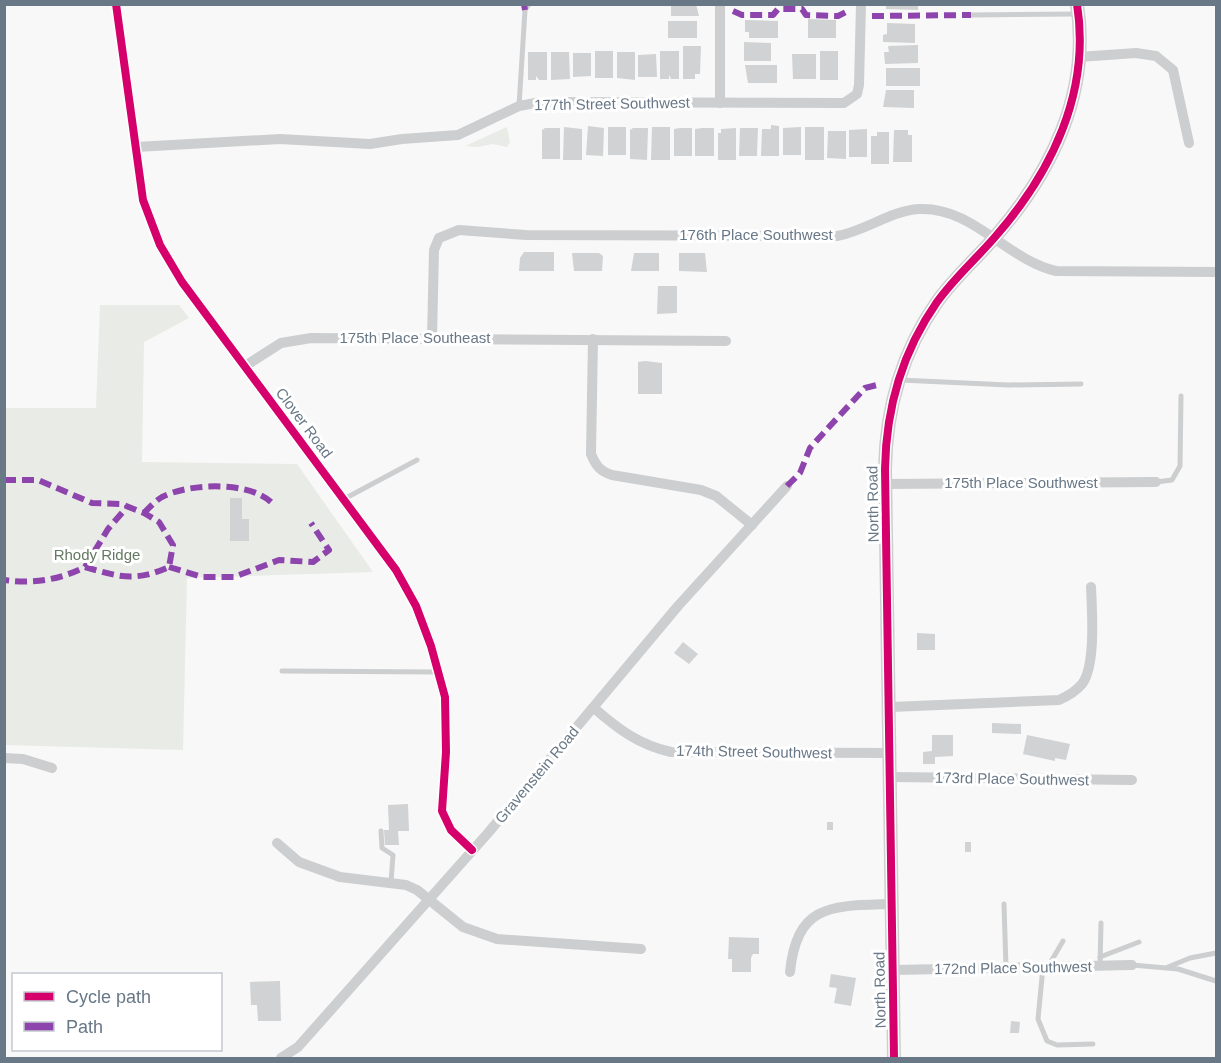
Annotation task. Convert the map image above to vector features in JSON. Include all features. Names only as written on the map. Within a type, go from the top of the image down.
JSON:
[{"type":"street","name":"Clover Road","points":[[116,4],[143,200],[160,244],[182,282],[396,570],[416,606],[445,697],[446,752],[442,811],[451,830],[472,850]]},
{"type":"street","points":[[720,4],[720,103]]},
{"type":"street","name":"177th Street Southwest","points":[[136,147],[280,139],[370,144],[458,135],[519,106],[541,102],[844,103],[857,94],[859,85],[861,4]]},
{"type":"street","name":"North Road","points":[[894,1059],[887,429],[898,380],[911,346],[938,301],[1032,191],[1052,157],[1068,115],[1078,57],[1078,9]]},
{"type":"street","points":[[1078,57],[1136,53],[1156,56],[1173,70],[1188,143]]},
{"type":"street","name":"176th Place Southwest","points":[[432,338],[434,250],[439,238],[459,230],[526,235],[837,236],[852,233],[902,212],[928,209],[953,214],[1031,262],[1056,271],[1216,272]]},
{"type":"street","name":"175th Place Southeast","points":[[245,366],[281,343],[296,339],[593,339]]},
{"type":"street","points":[[726,341],[593,339],[591,454],[595,465],[602,472],[701,490],[716,496],[752,525]]},
{"type":"street","name":"175th Place Southwest","points":[[886,484],[1156,482]]},
{"type":"street","name":"Gravenstein Road","points":[[281,1058],[298,1047],[472,850],[678,606],[788,486]]},
{"type":"street","points":[[891,707],[1059,700],[1072,693],[1083,682],[1088,666],[1093,618],[1091,587]]},
{"type":"street","name":"174th Street Southwest","points":[[594,708],[629,736],[656,749],[671,752],[891,753]]},
{"type":"street","points":[[4,758],[23,759],[52,768]]},
{"type":"street","name":"173rd Place Southwest","points":[[891,777],[1132,780]]},
{"type":"street","points":[[277,843],[299,862],[340,877],[406,885],[463,927],[497,939],[641,949]]},
{"type":"street","points":[[790,972],[798,935],[815,915],[838,905],[893,904]]},
{"type":"street","name":"172nd Place Southwest","points":[[893,970],[1046,967],[1100,962],[1132,965]]},
{"type":"lane","points":[[519,106],[525,10],[528,4]]},
{"type":"lane","points":[[971,15],[1078,9]]},
{"type":"lane","points":[[898,380],[1008,385],[1081,384]]},
{"type":"lane","points":[[1156,482],[1172,480],[1180,466],[1181,396]]},
{"type":"lane","points":[[344,499],[417,460]]},
{"type":"lane","points":[[282,671],[438,672]]},
{"type":"lane","points":[[381,831],[382,848],[393,855],[391,882]]},
{"type":"lane","points":[[1004,904],[1006,968]]},
{"type":"lane","points":[[1101,923],[1100,962],[1139,942]]},
{"type":"lane","points":[[1063,941],[1046,967],[1038,1019],[1047,1041],[1057,1044],[1093,1044]]},
{"type":"lane","points":[[1166,968],[1190,958],[1216,953]]},
{"type":"lane","points":[[1132,965],[1166,968],[1216,981]]},
{"type":"green space","points":[[507,127],[510,142],[507,147],[493,144],[477,147],[465,146]]},
{"type":"green space","name":"Rhody Ridge","points":[[100,305],[179,305],[189,318],[144,342],[142,462],[297,464],[373,572],[187,578],[183,750],[5,745],[5,408],[96,408]]},
{"type":"building","points":[[671,4],[696,4],[699,16],[671,16]]},
{"type":"building","points":[[886,4],[918,4],[918,10],[886,9]]},
{"type":"building","points":[[808,19],[836,20],[836,38],[808,38]]},
{"type":"building","points":[[745,20],[778,21],[778,38],[749,38],[749,32],[745,32]]},
{"type":"building","points":[[668,21],[697,21],[697,38],[668,38]]},
{"type":"building","points":[[887,23],[915,24],[915,43],[883,42],[883,35],[887,34]]},
{"type":"building","points":[[744,42],[771,43],[771,61],[744,61]]},
{"type":"building","points":[[918,45],[918,63],[885,64],[884,52],[889,52],[888,46]]},
{"type":"building","points":[[683,46],[701,46],[700,74],[695,74],[695,79],[683,79]]},
{"type":"building","points":[[595,51],[613,51],[613,78],[595,78]]},
{"type":"building","points":[[660,51],[679,51],[679,79],[671,79],[669,75],[669,79],[660,79]]},
{"type":"building","points":[[820,51],[838,51],[838,80],[820,80]]},
{"type":"building","points":[[528,52],[547,52],[547,80],[539,80],[536,76],[536,80],[528,80]]},
{"type":"building","points":[[551,52],[569,52],[570,79],[551,80]]},
{"type":"building","points":[[617,52],[635,52],[635,80],[617,78]]},
{"type":"building","points":[[573,53],[591,53],[591,76],[573,77]]},
{"type":"building","points":[[656,54],[657,77],[638,77],[638,55]]},
{"type":"building","points":[[792,54],[816,54],[816,79],[793,79]]},
{"type":"building","points":[[745,65],[777,65],[777,83],[748,83]]},
{"type":"building","points":[[886,68],[920,68],[920,86],[886,86]]},
{"type":"building","points":[[886,90],[914,90],[914,108],[883,107]]},
{"type":"building","points":[[771,125],[779,126],[779,156],[761,156],[762,129],[771,129]]},
{"type":"building","points":[[588,126],[604,128],[603,156],[586,155]]},
{"type":"building","points":[[564,127],[582,129],[582,160],[563,160]]},
{"type":"building","points":[[608,127],[626,127],[626,155],[608,155]]},
{"type":"building","points":[[652,127],[670,127],[670,160],[651,160]]},
{"type":"building","points":[[801,127],[801,155],[783,155],[783,128]]},
{"type":"building","points":[[805,127],[824,127],[824,160],[805,160]]},
{"type":"building","points":[[560,128],[560,159],[542,159],[542,130]]},
{"type":"building","points":[[648,128],[647,160],[630,159],[630,130]]},
{"type":"building","points":[[692,128],[692,156],[674,156],[674,129]]},
{"type":"building","points":[[714,128],[714,156],[695,156],[695,129]]},
{"type":"building","points":[[736,128],[736,160],[718,160],[718,133],[721,133],[721,129]]},
{"type":"building","points":[[740,128],[758,128],[757,156],[739,156]]},
{"type":"building","points":[[867,129],[867,157],[849,157],[849,130]]},
{"type":"building","points":[[894,130],[908,130],[908,135],[912,135],[912,162],[893,162]]},
{"type":"building","points":[[828,131],[846,131],[846,159],[827,158]]},
{"type":"building","points":[[877,132],[889,132],[889,164],[871,164],[871,136],[877,136]]},
{"type":"building","points":[[524,252],[554,252],[554,271],[519,271],[520,258]]},
{"type":"building","points":[[572,253],[599,253],[603,256],[602,271],[574,271]]},
{"type":"building","points":[[634,253],[659,253],[659,271],[631,271]]},
{"type":"building","points":[[679,253],[705,253],[707,272],[679,271]]},
{"type":"building","points":[[658,286],[677,286],[677,313],[657,314]]},
{"type":"building","points":[[638,362],[662,363],[662,394],[638,394]]},
{"type":"building","points":[[230,498],[242,498],[242,519],[249,519],[249,541],[230,541]]},
{"type":"building","points":[[917,633],[935,634],[935,650],[917,650]]},
{"type":"building","points":[[683,642],[698,654],[689,664],[674,653]]},
{"type":"building","points":[[992,723],[1021,724],[1021,734],[992,733]]},
{"type":"building","points":[[932,735],[953,735],[953,756],[935,757],[935,764],[923,764],[923,752],[932,751]]},
{"type":"building","points":[[1027,735],[1070,744],[1066,760],[1055,758],[1055,761],[1023,754]]},
{"type":"building","points":[[408,804],[409,831],[398,831],[399,845],[385,845],[384,830],[389,830],[388,805]]},
{"type":"building","points":[[827,822],[833,822],[833,830],[827,830]]},
{"type":"building","points":[[965,842],[971,842],[971,852],[965,852]]},
{"type":"building","points":[[729,937],[759,938],[759,954],[753,954],[751,958],[751,972],[732,972],[732,959],[728,959]]},
{"type":"building","points":[[831,974],[856,978],[851,1006],[834,1003],[837,988],[829,987]]},
{"type":"building","points":[[280,981],[281,1021],[258,1021],[257,1005],[251,1005],[250,982]]},
{"type":"building","points":[[1011,1021],[1020,1022],[1019,1033],[1010,1033]]},
{"type":"marked path","points":[[524,4],[525,10]]},
{"type":"marked path","points":[[733,11],[742,15],[773,15],[778,9],[802,9],[806,15],[838,16],[848,11]]},
{"type":"marked path","points":[[872,16],[971,15]]},
{"type":"marked path","points":[[787,486],[800,473],[810,448],[829,427],[865,388],[881,384]]},
{"type":"marked path","points":[[4,480],[38,480],[92,503],[121,504],[159,522],[173,545],[169,567],[146,575],[118,575],[85,567],[46,580],[4,580]]},
{"type":"marked path","points":[[144,513],[162,497],[173,492],[202,487],[234,487],[248,490],[271,502]]},
{"type":"marked path","points":[[85,567],[108,529],[127,507]]},
{"type":"marked path","points":[[169,567],[202,577],[234,577],[279,560],[313,562],[329,550],[311,523]]},
{"type":"cycle path","points":[[116,4],[143,200],[160,245],[182,282],[396,570],[416,606],[431,646],[445,697],[446,752],[442,811],[451,830],[472,850]]},
{"type":"cycle path","points":[[894,1058],[885,469],[889,424],[898,381],[905,361],[925,321],[951,285],[1015,212],[1049,159],[1062,130],[1072,100],[1078,69],[1080,37],[1077,4]]}]
